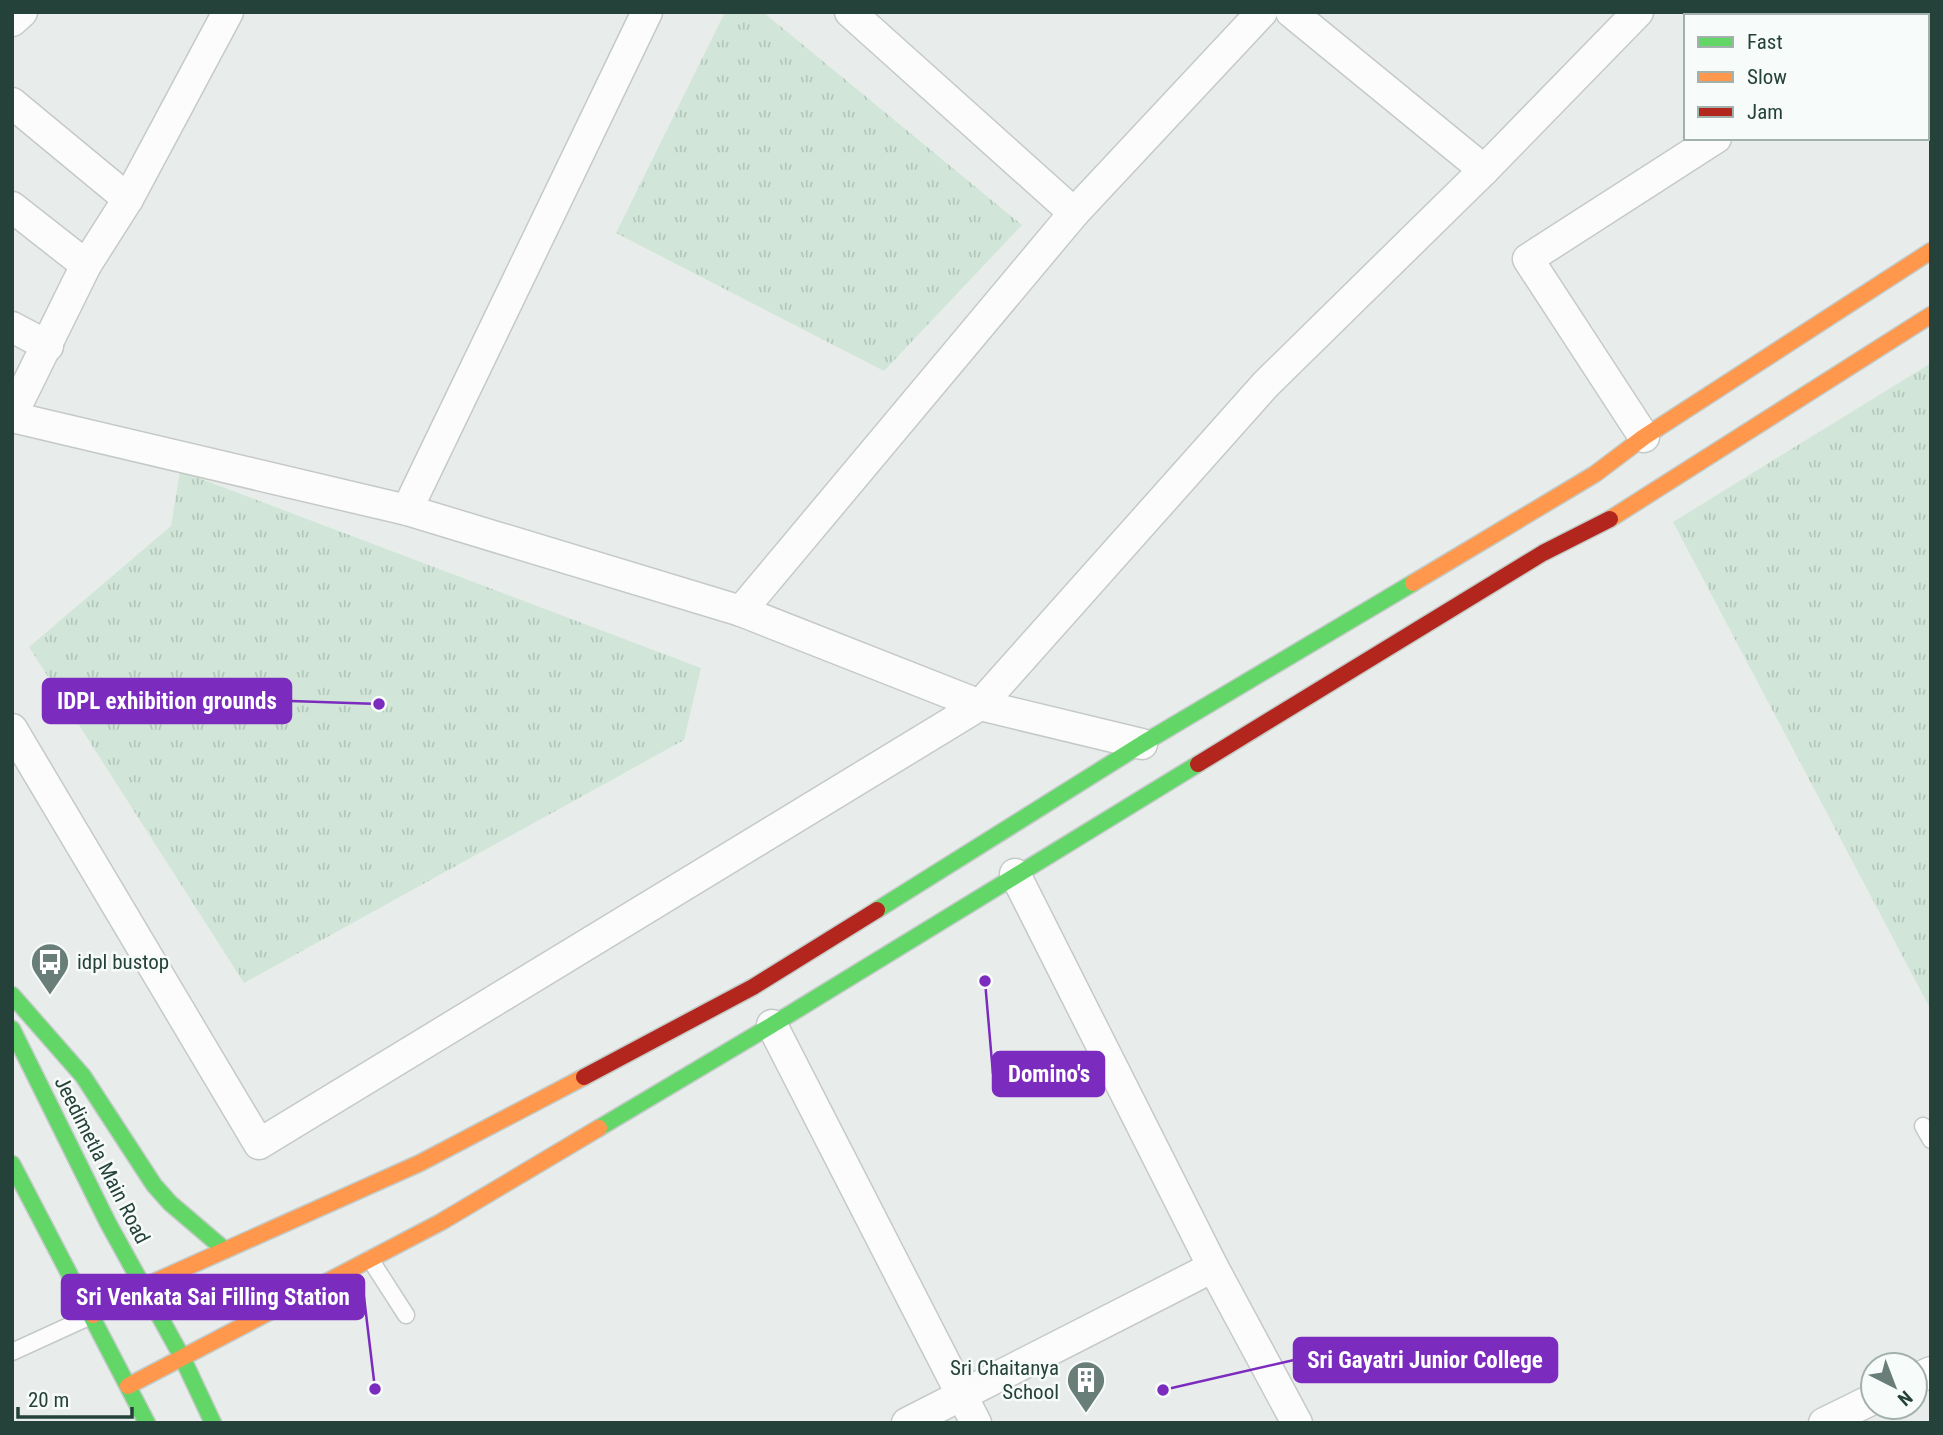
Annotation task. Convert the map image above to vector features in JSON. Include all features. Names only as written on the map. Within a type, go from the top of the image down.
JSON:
[{"type":"street","points":[[12,21],[22,12]]},
{"type":"street","points":[[228,12],[128,199],[86,265],[12,416],[407,510],[741,611],[980,705],[1142,744]]},
{"type":"street","points":[[407,510],[646,12]]},
{"type":"street","points":[[850,12],[1074,213]]},
{"type":"street","points":[[741,611],[1074,213],[1262,12]]},
{"type":"street","points":[[1291,12],[1484,170]]},
{"type":"street","points":[[12,729],[259,1144],[980,705],[1266,384],[1484,170],[1639,12]]},
{"type":"street","points":[[12,103],[128,199]]},
{"type":"street","points":[[1644,437],[1528,258],[1713,140]]},
{"type":"street","points":[[12,207],[86,265]]},
{"type":"street","points":[[93,1315],[145,1286],[420,1163],[752,987],[1142,744],[1595,474],[1644,437],[1931,251]]},
{"type":"street","points":[[128,1386],[441,1222],[772,1025],[1543,553],[1616,516],[1931,315]]},
{"type":"street","points":[[12,327],[48,346]]},
{"type":"street","points":[[1015,874],[1213,1267],[1297,1423]]},
{"type":"street","points":[[12,995],[83,1076],[154,1185],[170,1203],[225,1250]]},
{"type":"street","points":[[772,1025],[976,1423]]},
{"type":"street","name":"Jeedimetla Main Road","points":[[12,1029],[108,1223],[145,1286],[213,1423]]},
{"type":"street","points":[[12,1164],[147,1423]]},
{"type":"street","points":[[907,1423],[961,1393],[1213,1267]]},
{"type":"street","points":[[1824,1423],[1859,1406]]},
{"type":"lane","points":[[370,1259],[405,1315]]},
{"type":"lane","points":[[12,1352],[93,1315]]},
{"type":"green space","points":[[725,12],[763,12],[1022,225],[884,371],[616,233]]},
{"type":"green space","points":[[1931,363],[1931,1010],[1673,522]]},
{"type":"green space","points":[[180,471],[701,668],[684,740],[244,983],[29,647],[171,526]]},
{"type":"traffic: fast","points":[[877,910],[1142,744],[1413,583]]},
{"type":"traffic: fast","points":[[599,1128],[1198,764]]},
{"type":"traffic: fast","points":[[12,995],[83,1076],[154,1185],[170,1203],[225,1250]]},
{"type":"traffic: fast","points":[[12,1029],[108,1223],[182,1357],[213,1423]]},
{"type":"traffic: fast","points":[[12,1164],[147,1423]]},
{"type":"traffic: slow","points":[[1413,583],[1595,474],[1644,437],[1931,251]]},
{"type":"traffic: slow","points":[[1610,519],[1931,315]]},
{"type":"traffic: slow","points":[[93,1315],[145,1286],[420,1163],[584,1077]]},
{"type":"traffic: slow","points":[[128,1386],[441,1222],[599,1128]]},
{"type":"traffic: jam","points":[[1198,764],[1543,553],[1610,519]]},
{"type":"traffic: jam","points":[[584,1077],[753,987],[877,910]]},
{"type":"place","name":"IDPL exhibition grounds","points":[[379,704]]},
{"type":"place","name":"Domino's","points":[[985,981]]},
{"type":"place","name":"idpl bustop","points":[[50,996]]},
{"type":"place","name":"Sri Venkata Sai Filling Station","points":[[375,1389]]},
{"type":"place","name":"Sri Gayatri Junior College","points":[[1163,1390]]},
{"type":"place","name":"Sri Chaitanya School","points":[[1086,1414]]}]
